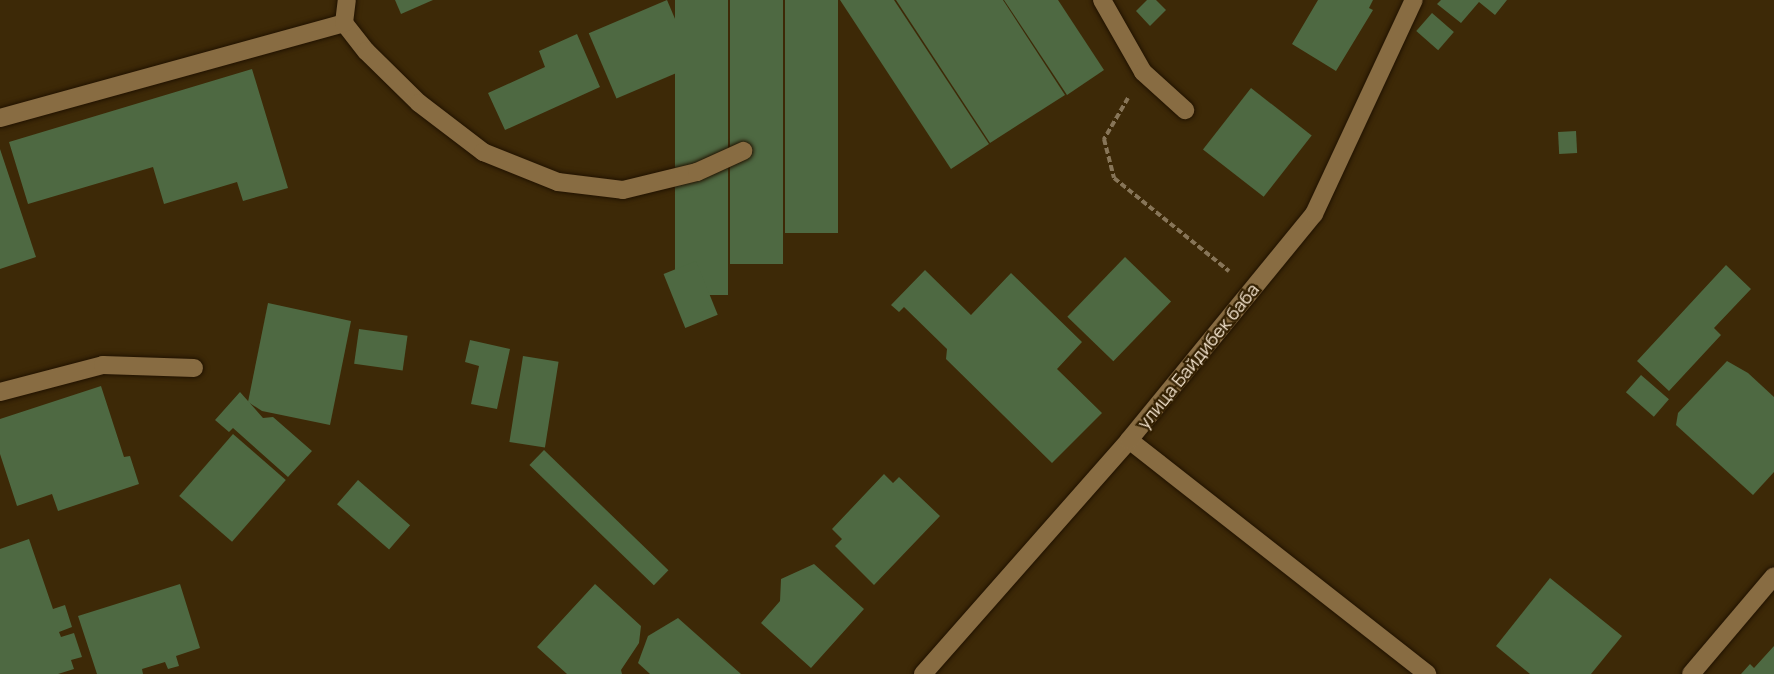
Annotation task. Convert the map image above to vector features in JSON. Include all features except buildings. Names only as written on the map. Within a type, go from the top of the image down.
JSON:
[{"type":"street","points":[[347,0],[344,23],[366,51],[419,103],[483,152],[558,182],[623,190],[697,172],[743,151]]},
{"type":"street","points":[[1102,0],[1143,72],[1185,110]]},
{"type":"street","name":"улица Байдибек баба","points":[[923,674],[1129,440],[1314,214],[1414,0]]},
{"type":"street","points":[[0,118],[344,23]]},
{"type":"street","points":[[0,392],[103,365],[194,368]]},
{"type":"street","points":[[1129,440],[1427,674]]},
{"type":"street","points":[[1691,674],[1774,576]]},
{"type":"path","points":[[1143,72],[1104,139],[1114,178],[1252,290]]}]
